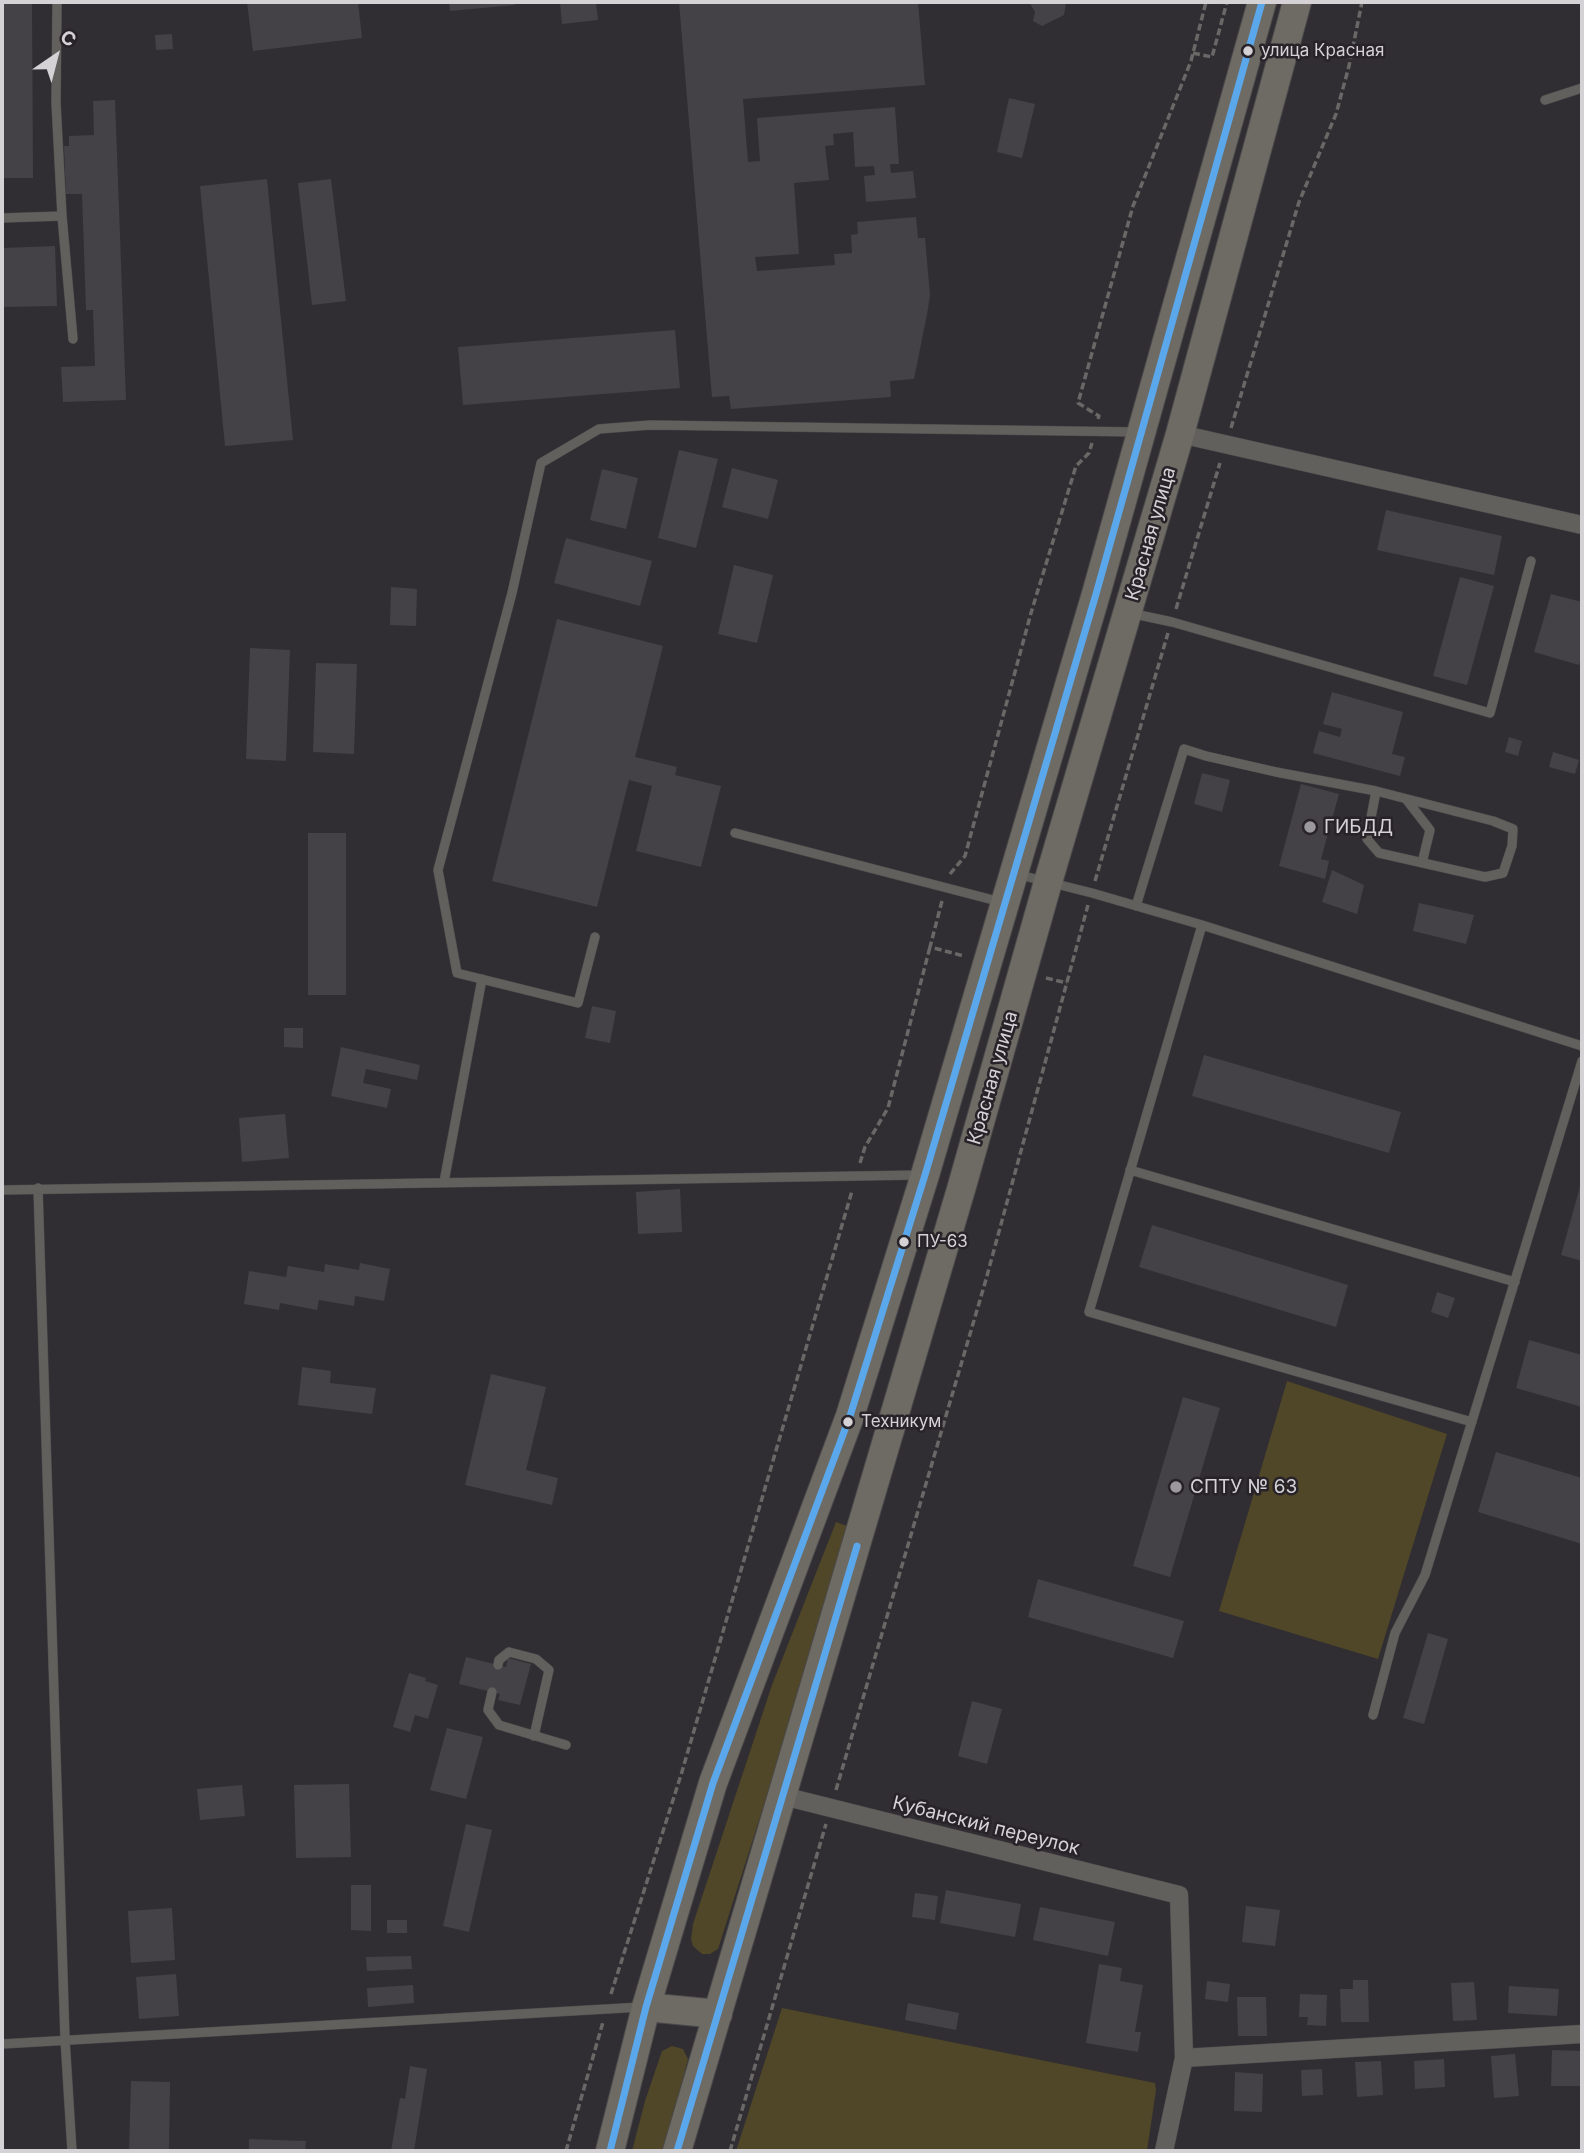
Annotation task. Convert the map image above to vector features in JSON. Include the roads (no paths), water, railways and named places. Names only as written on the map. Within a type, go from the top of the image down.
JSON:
[{"type":"main road","name":"Красная улица","points":[[610,2151],[646,2007],[713,1783],[850,1416],[925,1175],[1142,432],[1262,2]]},
{"type":"main road","name":"Красная улица","points":[[677,2151],[959,1198],[1048,882],[1180,434],[1297,2]]},
{"type":"main road","points":[[646,2007],[718,2014]]},
{"type":"street","points":[[1180,434],[1582,524]]},
{"type":"street","name":"Кубанский переулок","points":[[783,1796],[1179,1895],[1184,2058]]},
{"type":"street","points":[[1164,2151],[1184,2058],[1582,2034]]},
{"type":"lane","points":[[57,2],[56,103],[62,216],[73,339]]},
{"type":"lane","points":[[1545,100],[1582,88]]},
{"type":"lane","points":[[2,218],[62,216]]},
{"type":"lane","points":[[595,937],[578,1003],[457,973],[438,870],[512,593],[541,463],[599,429],[650,425],[1142,432]]},
{"type":"lane","points":[[1128,612],[1172,622],[1490,713],[1531,561]]},
{"type":"lane","points":[[1136,906],[1184,749],[1276,772],[1376,791],[1493,821],[1513,829],[1512,846],[1503,873],[1485,877],[1379,853],[1367,839],[1376,791]]},
{"type":"lane","points":[[1406,799],[1430,830],[1422,863]]},
{"type":"lane","points":[[735,834],[1005,903]]},
{"type":"lane","points":[[1014,873],[1202,925],[1582,1046]]},
{"type":"lane","points":[[1202,925],[1089,1312],[1472,1422]]},
{"type":"lane","points":[[444,1182],[482,979]]},
{"type":"lane","points":[[1373,1715],[1395,1633],[1425,1575],[1582,1061]]},
{"type":"lane","points":[[1130,1170],[1515,1282]]},
{"type":"lane","points":[[2,1190],[925,1175]]},
{"type":"lane","points":[[38,1188],[65,2039],[72,2151]]},
{"type":"lane","points":[[498,1665],[499,1660],[509,1652],[536,1659],[549,1670],[534,1736]]},
{"type":"lane","points":[[492,1692],[488,1710],[499,1725],[566,1745]]},
{"type":"lane","points":[[2,2044],[646,2007]]},
{"type":"place","name":"улица Красная","points":[[1248,51]]},
{"type":"place","name":"ГИБДД","points":[[1310,827]]},
{"type":"place","name":"ПУ-63","points":[[904,1242]]},
{"type":"place","name":"Техникум","points":[[848,1422]]},
{"type":"place","name":"СПТУ № 63","points":[[1176,1487]]}]
